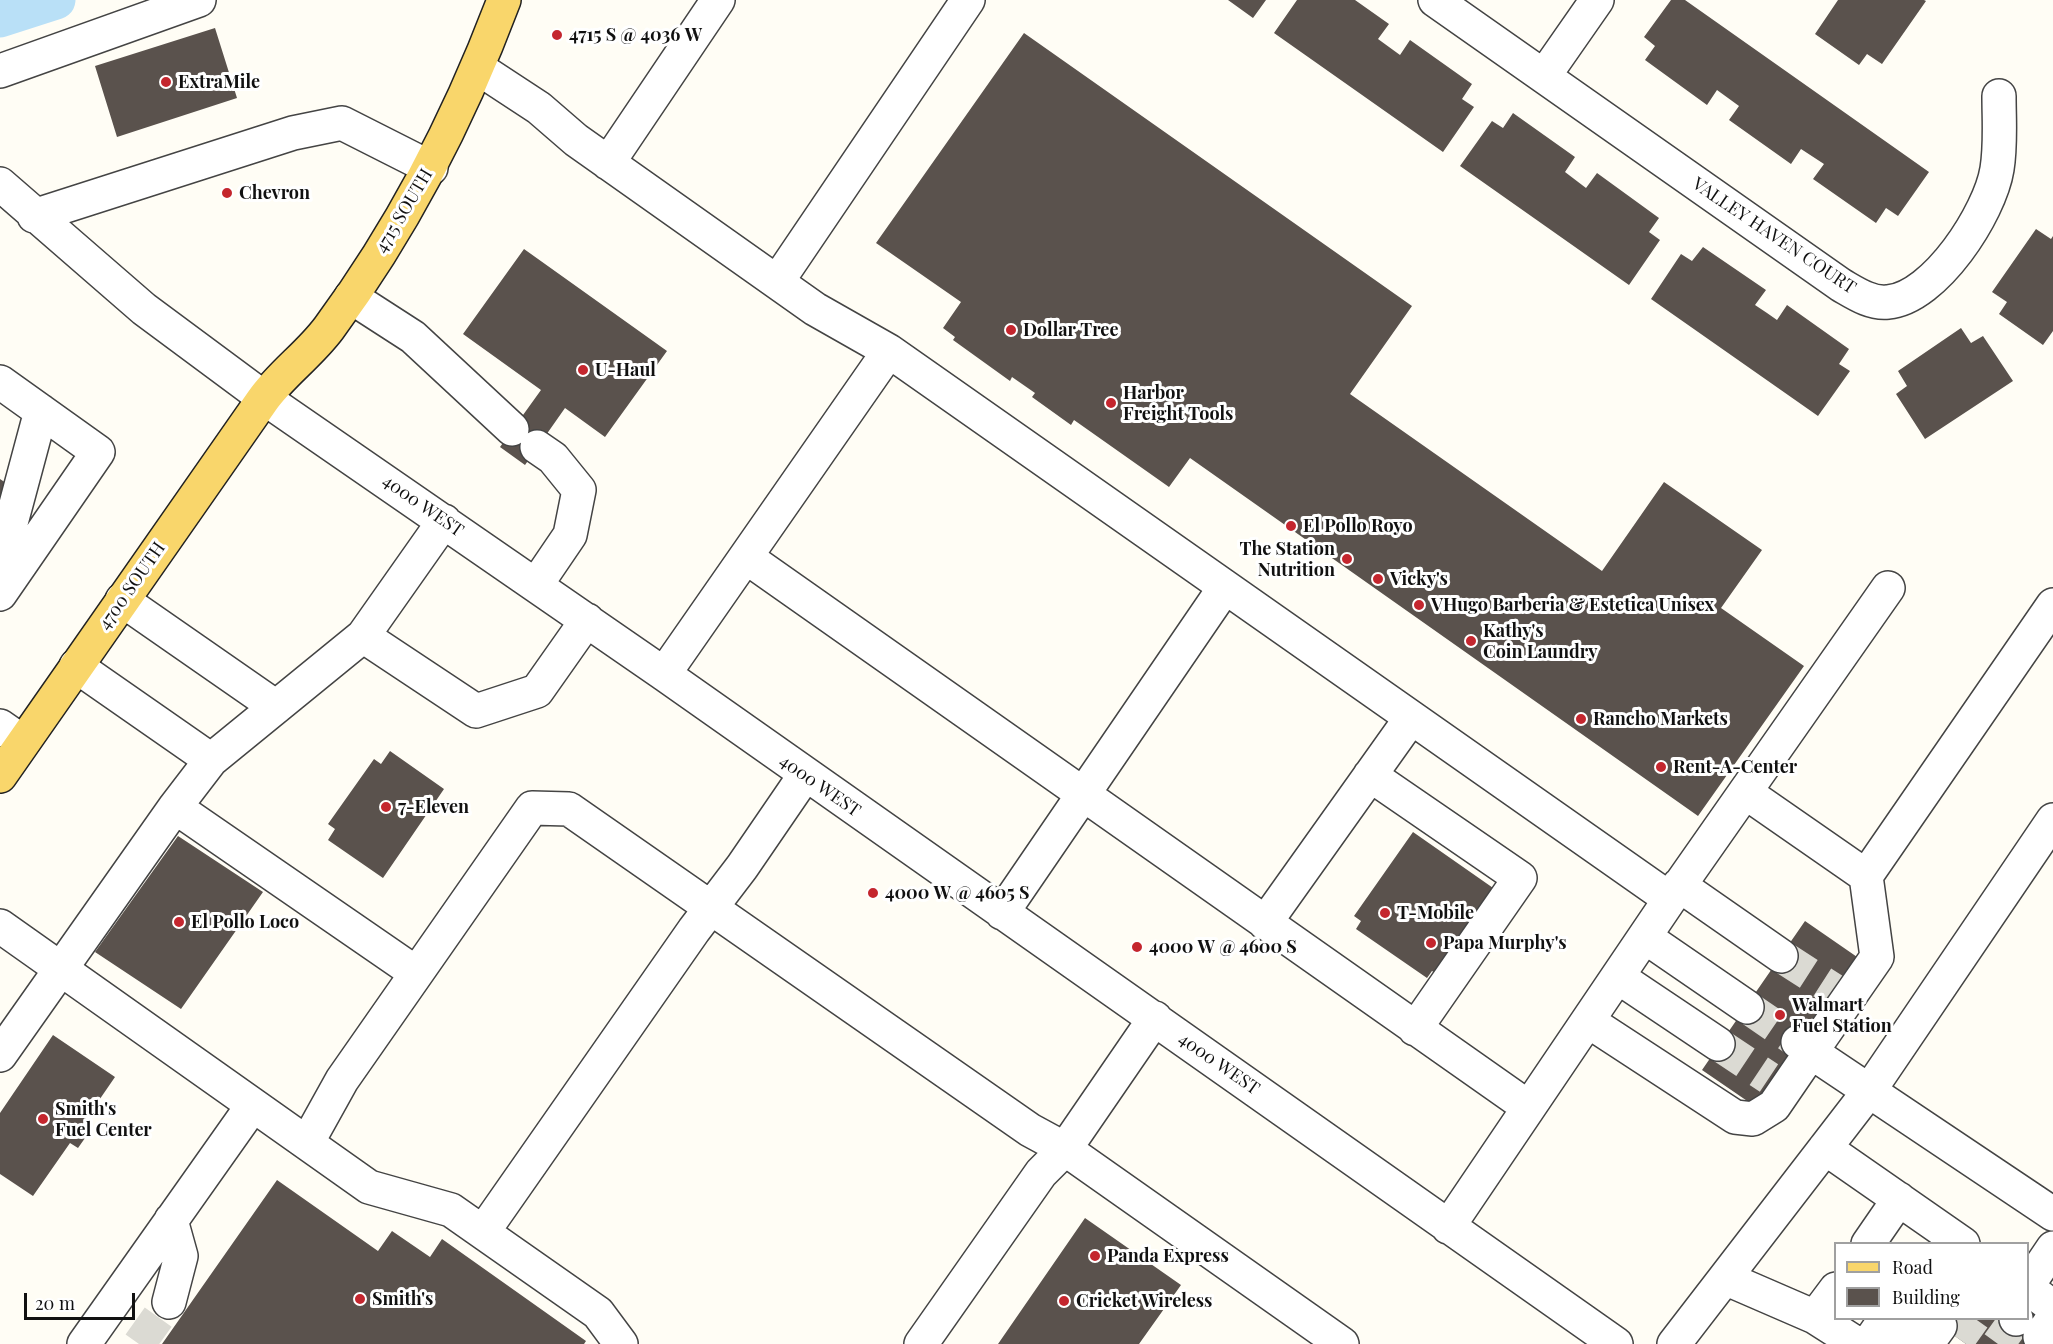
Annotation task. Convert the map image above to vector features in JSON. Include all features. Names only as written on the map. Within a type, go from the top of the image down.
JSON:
[{"type":"main road","name":"4715 SOUTH","points":[[264,398],[327,331],[351,297],[431,168],[478,68],[504,0]]},
{"type":"main road","name":"4700 SOUTH","points":[[0,776],[12,734],[76,666],[264,398]]},
{"type":"street","points":[[0,71],[199,0]]},
{"type":"street","points":[[608,163],[718,0]]},
{"type":"street","points":[[777,282],[968,0]]},
{"type":"street","name":"VALLEY HAVEN COURT","points":[[1435,0],[1841,285],[1871,300],[1886,303],[1912,295],[1934,279],[1982,212],[1992,190],[1997,169],[1999,96]]},
{"type":"street","points":[[1544,76],[1597,0]]},
{"type":"street","points":[[478,68],[539,108],[576,140],[815,309],[889,351],[1411,718],[1675,892],[1782,956]]},
{"type":"street","points":[[34,216],[293,133],[342,123],[431,168]]},
{"type":"street","name":"4000 WEST","points":[[0,184],[34,216],[144,309],[264,398],[664,674],[1616,1344]]},
{"type":"street","points":[[351,297],[413,337],[525,438],[553,458],[579,490],[570,535],[536,585]]},
{"type":"street","points":[[664,674],[889,351]]},
{"type":"street","points":[[0,382],[98,452],[5,578]]},
{"type":"street","points":[[5,578],[50,417]]},
{"type":"street","points":[[0,1055],[176,807],[212,760],[363,636],[444,521]]},
{"type":"street","points":[[746,557],[1528,1107]]},
{"type":"street","points":[[1002,913],[1225,587]]},
{"type":"street","points":[[1448,1227],[1675,892],[1888,588]]},
{"type":"street","points":[[122,600],[276,707]]},
{"type":"street","points":[[1588,1021],[1735,1117],[1753,1119],[1774,1106],[1777,1084],[1841,995],[1877,957],[1866,876],[2053,605]]},
{"type":"street","points":[[363,636],[476,711],[537,691],[586,620]]},
{"type":"street","points":[[76,666],[212,760]]},
{"type":"street","points":[[1265,923],[1411,718]]},
{"type":"street","points":[[483,1232],[805,775]]},
{"type":"street","points":[[1370,775],[1520,878],[1415,1029]]},
{"type":"street","points":[[1744,792],[1866,876]]},
{"type":"street","points":[[176,807],[416,973]]},
{"type":"street","points":[[307,1143],[342,1080],[532,808],[569,809],[1021,1124],[1065,1149],[1342,1344]]},
{"type":"street","points":[[1674,1344],[1869,1091],[2053,820]]},
{"type":"street","points":[[0,926],[369,1187],[451,1210],[598,1313],[621,1344]]},
{"type":"street","points":[[1645,937],[1747,1007]]},
{"type":"street","points":[[1618,977],[1718,1044]]},
{"type":"street","points":[[921,1344],[1041,1173],[1065,1149],[1155,1018]]},
{"type":"street","points":[[1804,1047],[2053,1214]]},
{"type":"street","points":[[84,1344],[253,1105]]},
{"type":"street","points":[[1825,1148],[1899,1200],[1950,1240]]},
{"type":"street","points":[[1869,1242],[1899,1200]]},
{"type":"street","points":[[169,1302],[181,1256],[171,1220]]},
{"type":"street","points":[[2033,1308],[2053,1248]]},
{"type":"street","points":[[1725,1278],[1815,1317],[1857,1344]]},
{"type":"street","points":[[1815,1317],[1834,1291]]},
{"type":"street","points":[[1868,1344],[1885,1320]]},
{"type":"street","points":[[1898,1344],[1940,1334]]},
{"type":"building","points":[[1228,0],[1266,0],[1253,18]]},
{"type":"building","points":[[1297,0],[1355,0],[1389,24],[1378,39],[1400,55],[1410,40],[1472,84],[1462,99],[1474,107],[1443,152],[1274,33]]},
{"type":"building","points":[[1671,0],[1685,0],[1929,172],[1898,216],[1886,208],[1876,223],[1813,179],[1824,164],[1801,149],[1791,164],[1729,120],[1739,106],[1717,90],[1707,105],[1645,60],[1655,46],[1644,37]]},
{"type":"building","points":[[1838,0],[1926,1],[1882,64],[1867,54],[1859,65],[1815,34]]},
{"type":"building","name":"ExtraMile","points":[[215,28],[237,98],[117,137],[95,66]]},
{"type":"building","points":[[1024,33],[1412,306],[1350,394],[1602,571],[1664,482],[1762,550],[1721,608],[1804,666],[1698,816],[1190,458],[1169,487],[1074,420],[1071,425],[1032,397],[1035,393],[1012,377],[1010,381],[953,340],[955,337],[943,328],[961,302],[876,243]]},
{"type":"building","points":[[1513,113],[1575,157],[1565,172],[1586,188],[1597,173],[1659,218],[1649,232],[1660,240],[1629,285],[1460,166],[1492,121],[1503,128]]},
{"type":"building","points":[[2036,229],[2051,239],[2053,236],[2053,331],[2043,345],[1999,314],[2007,302],[1992,292]]},
{"type":"building","points":[[1703,247],[1766,290],[1755,305],[1777,320],[1787,305],[1849,349],[1839,364],[1850,371],[1818,416],[1651,299],[1681,254],[1692,261]]},
{"type":"building","name":"U-Haul","points":[[524,249],[667,351],[605,437],[565,408],[525,465],[500,447],[541,390],[463,334]]},
{"type":"building","points":[[1961,328],[1971,343],[1983,336],[2013,381],[1925,439],[1896,394],[1907,386],[1898,371]]},
{"type":"building","points":[[0,479],[9,485],[0,497]]},
{"type":"building","name":"7-Eleven","points":[[390,751],[444,789],[383,878],[328,840],[335,829],[328,824],[374,759],[381,764]]},
{"type":"building","points":[[1413,832],[1496,890],[1437,974],[1432,971],[1427,978],[1356,929],[1361,921],[1354,916]]},
{"type":"building","name":"El Pollo Loco","points":[[178,836],[263,892],[181,1009],[95,952]]},
{"type":"building","name":"Walmart Fuel Station","points":[[1805,921],[1860,959],[1756,1107],[1702,1070]]},
{"type":"building","name":"Smith's Fuel Center","points":[[53,1035],[115,1077],[82,1125],[90,1131],[78,1148],[70,1143],[33,1196],[0,1174],[0,1113]]},
{"type":"building","name":"Smith's","points":[[277,1180],[378,1251],[392,1231],[430,1257],[442,1239],[586,1341],[584,1344],[162,1344]]},
{"type":"building","points":[[1085,1218],[1181,1285],[1139,1344],[998,1344]]},
{"type":"building","points":[[1933,1320],[2018,1320],[2050,1344],[1966,1344]]},
{"type":"waterway","points":[[0,18],[56,0]]},
{"type":"tunnel","points":[[1781,956],[1834,990]]},
{"type":"tunnel","points":[[1747,1007],[1798,1042]]},
{"type":"tunnel","points":[[1718,1044],[1769,1078]]},
{"type":"tunnel","points":[[139,1344],[169,1302]]},
{"type":"tunnel","points":[[1959,1339],[1973,1320]]},
{"type":"tunnel","points":[[1998,1344],[2015,1320]]},
{"type":"place","name":"4715 S @ 4036 W","points":[[557,35]]},
{"type":"place","name":"ExtraMile","points":[[166,82]]},
{"type":"place","name":"Chevron","points":[[227,193]]},
{"type":"place","name":"Dollar Tree","points":[[1011,330]]},
{"type":"place","name":"U-Haul","points":[[583,370]]},
{"type":"place","name":"Harbor Freight Tools","points":[[1111,403]]},
{"type":"place","name":"El Pollo Royo","points":[[1291,526]]},
{"type":"place","name":"The Station Nutrition","points":[[1347,559]]},
{"type":"place","name":"Vicky's","points":[[1378,579]]},
{"type":"place","name":"VHugo Barberia & Estetica Unisex","points":[[1419,605]]},
{"type":"place","name":"Kathy's Coin Laundry","points":[[1471,641]]},
{"type":"place","name":"Rancho Markets","points":[[1581,719]]},
{"type":"place","name":"Rent-A-Center","points":[[1661,767]]},
{"type":"place","name":"7-Eleven","points":[[386,807]]},
{"type":"place","name":"4000 W @ 4605 S","points":[[873,893]]},
{"type":"place","name":"T-Mobile","points":[[1385,913]]},
{"type":"place","name":"El Pollo Loco","points":[[179,922]]},
{"type":"place","name":"Papa Murphy's","points":[[1431,943]]},
{"type":"place","name":"4000 W @ 4600 S","points":[[1137,947]]},
{"type":"place","name":"Walmart Fuel Station","points":[[1780,1015]]},
{"type":"place","name":"Smith's Fuel Center","points":[[43,1119]]},
{"type":"place","name":"Panda Express","points":[[1095,1256]]},
{"type":"place","name":"Smith's","points":[[360,1299]]},
{"type":"place","name":"Cricket Wireless","points":[[1064,1301]]}]
